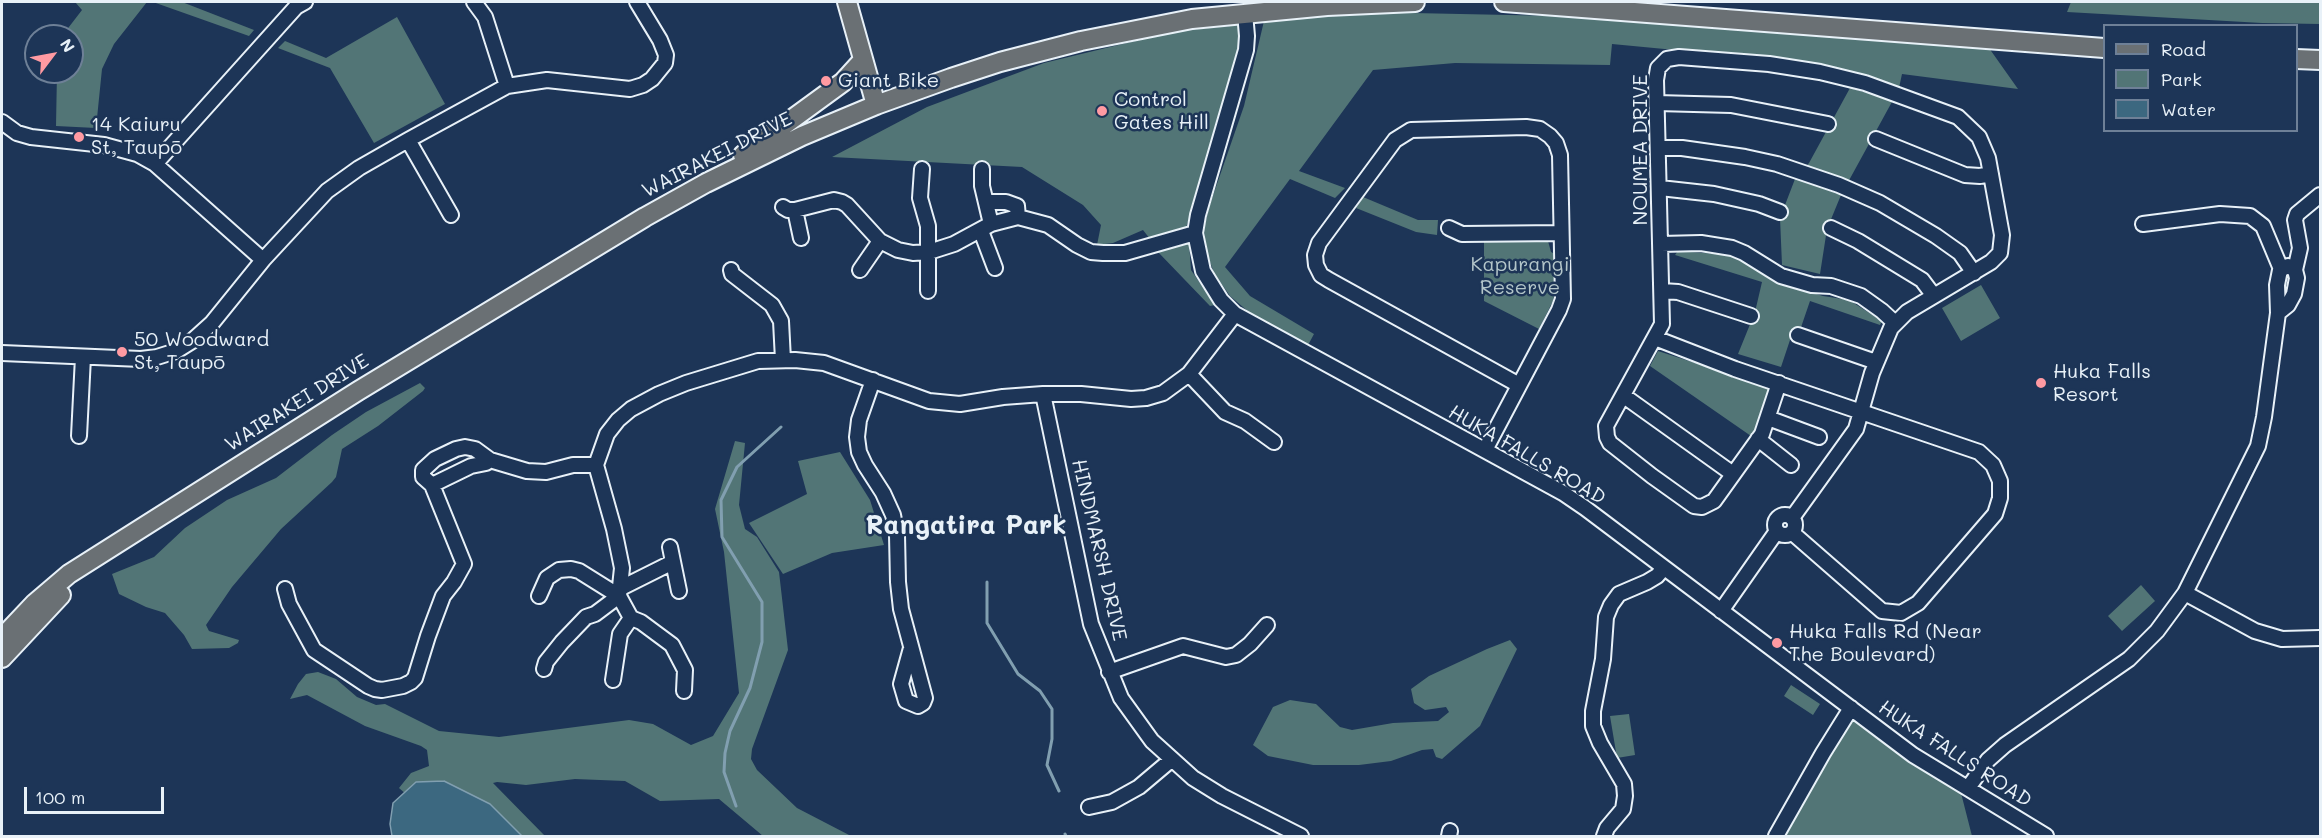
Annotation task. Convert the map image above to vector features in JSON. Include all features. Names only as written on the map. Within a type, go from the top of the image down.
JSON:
[{"type":"main road","points":[[847,2],[876,105]]},
{"type":"main road","name":"WAIRAKEI DRIVE","points":[[2,658],[9,630],[79,578],[115,545],[358,391],[581,254],[705,183],[802,136],[876,105],[1000,62],[1081,41],[1192,19],[1245,13],[1415,2]]},
{"type":"main road","points":[[1504,2],[2103,48]]},
{"type":"main road","points":[[2298,59],[2320,60]]},
{"type":"main road","points":[[705,183],[843,82],[863,60]]},
{"type":"street","points":[[474,2],[485,17],[507,86]]},
{"type":"street","points":[[2,353],[141,359],[176,351],[192,341],[212,322],[263,260],[327,191],[359,168],[408,140],[507,86],[547,80],[630,89],[652,79],[665,63],[666,55],[660,40],[637,2]]},
{"type":"street","points":[[155,164],[298,3]]},
{"type":"street","name":"HUKA FALLS ROAD","points":[[1245,13],[1246,50],[1198,215],[1195,234],[1203,271],[1221,300],[1235,314],[1570,498],[1913,754],[2046,837]]},
{"type":"street","name":"NOUMEA DRIVE","points":[[1733,474],[1714,501],[1702,507],[1694,506],[1610,442],[1606,432],[1606,426],[1662,324],[1657,103],[1658,68],[1667,59],[1769,64],[1820,72],[1871,85],[1958,117],[1979,137],[1988,158],[2002,246],[1996,258],[1907,312],[1895,323],[1876,362],[1862,411]]},
{"type":"street","points":[[1657,103],[1731,105],[1828,124]]},
{"type":"street","points":[[2,122],[17,133],[31,137],[120,148],[155,164],[263,260]]},
{"type":"street","points":[[1485,450],[1519,385],[1563,299],[1560,155],[1556,143],[1540,129],[1526,127],[1411,130],[1395,140],[1325,234],[1315,255],[1321,275],[1519,385]]},
{"type":"street","points":[[1876,138],[1965,175],[1991,174]]},
{"type":"street","points":[[408,140],[451,215]]},
{"type":"street","points":[[1659,148],[1682,148],[1745,157],[1777,164],[1839,184],[1880,203],[1928,231],[1960,253],[1974,273]]},
{"type":"street","points":[[922,169],[920,198],[928,226],[928,291]]},
{"type":"street","points":[[982,169],[986,228],[995,268]]},
{"type":"street","points":[[1660,188],[1714,194],[1760,204],[1780,212]]},
{"type":"street","points":[[2288,269],[2300,248],[2295,220],[2297,214],[2320,195]]},
{"type":"street","points":[[801,238],[789,209],[834,200],[847,205],[880,241],[898,250],[913,253],[929,252],[954,244],[986,228],[1018,217],[1048,225],[1077,245],[1091,252],[1103,254],[1125,253],[1195,234]]},
{"type":"street","points":[[986,202],[1006,202],[1017,206],[1018,217]]},
{"type":"street","points":[[1968,788],[1988,760],[2005,745],[2129,659],[2157,632],[2185,593],[2258,446],[2278,313],[2288,304],[2294,294],[2297,278],[2288,269],[2263,226],[2250,216],[2220,214],[2144,224]]},
{"type":"street","points":[[1449,228],[1462,234],[1561,233]]},
{"type":"street","points":[[1831,228],[1858,241],[1922,280],[1935,296]]},
{"type":"street","points":[[861,270],[880,241]]},
{"type":"street","points":[[1661,244],[1701,243],[1732,248],[1781,276],[1812,285],[1832,286],[1861,296],[1895,323]]},
{"type":"street","points":[[731,270],[732,274],[772,305],[781,321],[783,360]]},
{"type":"street","points":[[1662,291],[1678,292],[1751,316]]},
{"type":"street","points":[[684,691],[685,670],[672,645],[641,622],[631,618],[620,592],[622,568],[596,465],[607,434],[631,409],[659,394],[732,368],[758,361],[783,360],[824,363],[929,401],[960,404],[1003,397],[1043,394],[1146,398],[1163,393],[1190,374],[1235,314]]},
{"type":"street","points":[[1798,335],[1876,362]]},
{"type":"street","points":[[1656,338],[1735,369],[1979,452],[1993,465],[2000,481],[2001,498],[1995,514],[1918,603],[1901,613],[1882,611],[1796,536],[1793,524],[1783,514],[1777,518],[1774,525],[1777,531],[1721,611]]},
{"type":"street","points":[[80,436],[82,357]]},
{"type":"street","points":[[1190,374],[1224,412],[1245,421],[1274,442]]},
{"type":"street","points":[[873,380],[859,420],[857,437],[859,452],[893,515],[897,535],[901,609],[910,648]]},
{"type":"street","points":[[1624,396],[1733,474],[1758,440],[1779,383]]},
{"type":"street","name":"HINDMARSH DRIVE","points":[[1043,394],[1091,624],[1121,698],[1152,741],[1171,760],[1222,796],[1301,837]]},
{"type":"street","points":[[1793,524],[1856,429],[1862,411]]},
{"type":"street","points":[[1768,418],[1819,437]]},
{"type":"street","points":[[1758,440],[1791,465]]},
{"type":"street","points":[[285,589],[289,604],[314,650],[375,689],[382,690],[411,682],[416,678],[428,636],[443,597],[464,564],[432,485],[423,477],[423,470],[435,459],[465,447],[475,449],[490,460],[527,471],[546,472],[573,465],[596,465]]},
{"type":"street","points":[[432,485],[471,466],[490,460]]},
{"type":"street","points":[[670,547],[679,591]]},
{"type":"street","points":[[544,669],[551,656],[586,617],[595,614],[620,592],[673,562]]},
{"type":"street","points":[[1604,837],[1607,828],[1623,809],[1625,795],[1623,784],[1593,726],[1593,711],[1603,659],[1606,617],[1619,594],[1647,582],[1664,568]]},
{"type":"street","points":[[539,596],[547,578],[559,570],[571,569],[620,592]]},
{"type":"street","points":[[2185,593],[2255,631],[2282,639],[2320,638]]},
{"type":"street","points":[[613,680],[620,634],[631,618]]},
{"type":"street","points":[[1109,672],[1183,646],[1226,657],[1236,655],[1250,644],[1259,631],[1267,625]]},
{"type":"street","points":[[1776,837],[1851,708]]},
{"type":"street","points":[[1089,807],[1112,802],[1139,787],[1162,771],[1171,760]]},
{"type":"green space","points":[[75,2],[147,2],[114,44],[102,69],[96,128],[56,126],[57,84],[84,84],[84,24],[71,24],[82,10]]},
{"type":"green space","points":[[153,2],[182,2],[254,30],[249,36]]},
{"type":"green space","points":[[2071,2],[2320,2],[2320,24],[2067,12]]},
{"type":"green space","points":[[1364,12],[1654,18],[1989,48],[2018,89],[1902,74],[1899,88],[1801,62],[1612,44],[1610,65],[1455,63],[1373,70],[1299,171],[1345,188],[1335,198],[1290,179],[1225,267],[1250,296],[1314,334],[1307,347],[1250,313],[1230,296],[1214,273],[1205,248],[1204,229],[1209,207],[1244,106],[1264,21]]},
{"type":"green space","points":[[397,17],[445,104],[374,143],[330,68],[278,48],[285,41],[326,58]]},
{"type":"green space","points":[[1240,25],[1238,61],[1186,228],[1150,239],[1143,230],[1113,243],[1097,245],[1101,225],[1083,205],[1022,167],[832,157],[927,107],[1044,63],[1176,31]]},
{"type":"green space","points":[[1850,88],[1893,100],[1841,195],[1827,229],[1820,274],[1782,265],[1780,218],[1795,179],[1809,163]]},
{"type":"green space","points":[[1363,197],[1418,220],[1438,220],[1437,235],[1416,232],[1356,208]]},
{"type":"green space","name":"Kapurangi Reserve","points":[[1548,241],[1551,252],[1555,254],[1557,284],[1553,301],[1539,329],[1484,301],[1484,242]]},
{"type":"green space","points":[[1189,242],[1191,270],[1215,305],[1210,306],[1158,252]]},
{"type":"green space","points":[[1678,251],[1731,255],[1787,285],[1823,296],[1849,300],[1882,321],[1880,325],[1810,301],[1797,339],[1791,337],[1781,367],[1738,354],[1755,312],[1762,282],[1675,255]]},
{"type":"green space","points":[[1981,285],[2000,318],[1961,341],[1942,308]]},
{"type":"green space","points":[[1658,351],[1770,387],[1759,426],[1751,436],[1650,366]]},
{"type":"green space","points":[[420,383],[425,388],[423,391],[378,426],[342,449],[336,477],[281,529],[232,587],[206,625],[209,631],[239,640],[238,643],[229,648],[192,649],[184,635],[165,613],[119,594],[112,574],[154,557],[185,528],[227,500],[276,478],[366,412]]},
{"type":"green space","points":[[735,441],[745,443],[739,505],[745,529],[757,537],[779,572],[788,650],[752,749],[751,759],[757,770],[797,808],[851,836],[763,836],[719,799],[660,801],[625,781],[575,779],[526,785],[493,783],[545,836],[513,836],[415,802],[399,788],[411,773],[429,766],[427,750],[421,746],[365,726],[307,695],[290,699],[306,674],[318,672],[336,679],[357,697],[376,705],[385,704],[439,731],[499,737],[629,720],[653,724],[691,745],[713,736],[739,693],[724,552],[715,509]]},
{"type":"green space","points":[[840,452],[870,500],[884,545],[832,553],[783,574],[749,523],[807,494],[798,461]]},
{"type":"green space","points":[[2141,585],[2155,601],[2122,631],[2108,616]]},
{"type":"green space","points":[[1510,640],[1517,649],[1480,726],[1442,759],[1436,757],[1433,749],[1422,750],[1391,761],[1359,765],[1313,765],[1268,756],[1253,745],[1273,707],[1290,700],[1316,704],[1340,727],[1352,730],[1393,723],[1438,721],[1449,712],[1446,707],[1425,710],[1414,703],[1411,689],[1429,676]]},
{"type":"green space","points":[[1791,685],[1820,704],[1813,715],[1784,696]]},
{"type":"green space","points":[[1629,714],[1635,755],[1617,758],[1610,716]]},
{"type":"green space","points":[[1851,719],[1961,793],[1972,836],[1782,836]]},
{"type":"water","points":[[444,781],[490,804],[522,836],[392,836],[390,824],[393,803],[416,782]]},
{"type":"waterway","points":[[736,806],[724,772],[725,753],[730,731],[750,688],[762,642],[762,602],[722,537],[721,500],[737,467],[781,427]]},
{"type":"waterway","points":[[987,582],[987,623],[1018,674],[1040,691],[1052,709],[1052,739],[1047,765],[1059,791]]},
{"type":"place","name":"Giant Bike","points":[[826,81]]},
{"type":"place","name":"Control Gates Hill","points":[[1102,111]]},
{"type":"place","name":"14 Kaiuru St, Taupō","points":[[79,137]]},
{"type":"place","name":"50 Woodward St, Taupō","points":[[122,352]]},
{"type":"place","name":"Huka Falls Resort","points":[[2041,383]]},
{"type":"place","name":"Huka Falls Rd (Near The Boulevard)","points":[[1777,643]]},
{"type":"district","name":"Rangatira Park","points":[[966,526]]}]
